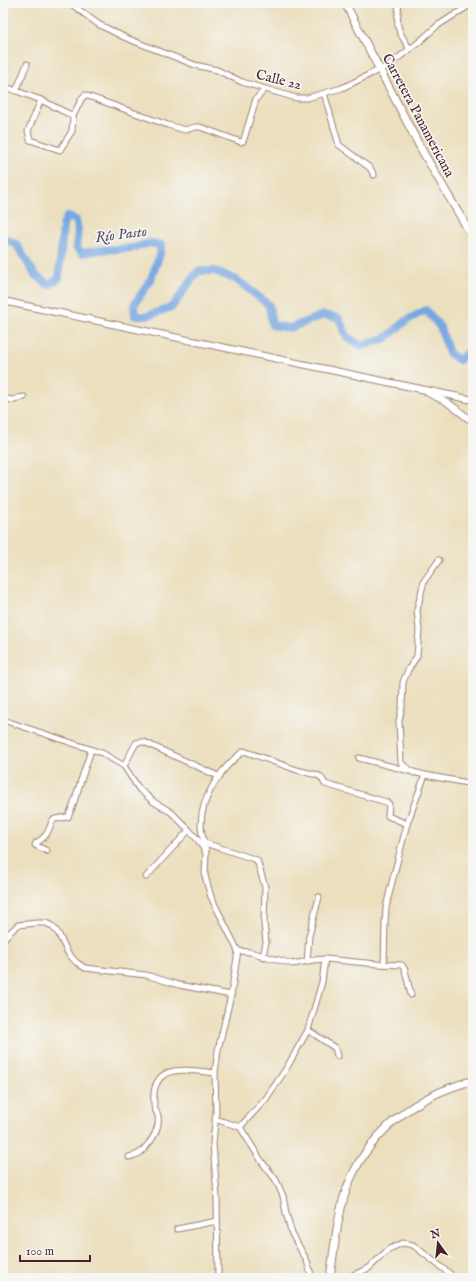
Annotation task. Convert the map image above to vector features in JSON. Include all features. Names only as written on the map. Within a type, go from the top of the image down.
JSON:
[{"type":"highway","name":"Carretera Panamericana","points":[[345,3],[420,147],[473,238]]},
{"type":"highway","points":[[330,1278],[338,1222],[344,1196],[353,1174],[365,1154],[379,1136],[398,1117],[419,1102],[434,1094],[473,1081]]},
{"type":"main road","points":[[3,301],[473,400]]},
{"type":"main road","points":[[419,388],[447,402],[473,422]]},
{"type":"street","name":"Calle 22","points":[[70,3],[98,24],[126,38],[195,65],[217,70],[242,82],[296,98],[307,98],[342,88],[389,65],[437,26],[473,3]]},
{"type":"street","points":[[399,3],[397,25],[399,34],[410,49]]},
{"type":"street","points":[[16,91],[27,64]]},
{"type":"street","points":[[3,86],[42,100],[73,116]]},
{"type":"street","points":[[42,100],[28,131],[30,140],[60,150],[72,131],[73,116],[85,95],[168,126],[185,130],[200,127],[240,142],[244,139],[256,99],[265,89]]},
{"type":"street","points":[[324,93],[339,145],[370,168],[374,175]]},
{"type":"street","points":[[3,399],[15,400],[24,397]]},
{"type":"street","points":[[414,772],[401,763],[399,721],[402,707],[403,682],[408,670],[417,656],[419,630],[417,610],[424,581],[439,560]]},
{"type":"street","points":[[3,720],[102,753],[124,766],[139,789],[154,802],[171,812],[198,840],[206,853]]},
{"type":"street","points":[[124,766],[136,743],[144,742],[220,777]]},
{"type":"street","points":[[46,851],[35,846],[36,843],[47,835],[50,830],[52,820],[68,817],[91,750]]},
{"type":"street","points":[[218,1278],[213,1143],[215,1119],[215,1073],[218,1050],[231,995],[238,951],[211,897],[205,876],[206,853],[201,826],[204,802],[210,789],[232,762],[244,751],[297,770],[317,775],[321,777],[325,784],[386,802],[389,804],[388,816],[407,824]]},
{"type":"street","points":[[358,758],[425,775],[473,784]]},
{"type":"street","points":[[384,964],[386,908],[407,824],[425,775]]},
{"type":"street","points":[[146,877],[189,830]]},
{"type":"street","points":[[205,844],[257,860],[265,887],[264,924],[266,942],[263,957]]},
{"type":"street","points":[[307,962],[309,936],[319,897]]},
{"type":"street","points":[[3,941],[6,936],[18,925],[46,923],[52,926],[58,933],[68,953],[76,962],[85,968],[146,975],[179,985],[231,995]]},
{"type":"street","points":[[238,951],[250,952],[263,957],[293,964],[325,960],[402,965],[405,970],[410,995]]},
{"type":"street","points":[[240,1128],[265,1100],[286,1069],[308,1030],[322,982],[325,960]]},
{"type":"street","points":[[308,1030],[335,1048],[337,1056]]},
{"type":"street","points":[[129,1157],[137,1156],[152,1141],[158,1127],[158,1117],[154,1106],[154,1094],[156,1085],[162,1075],[172,1070],[215,1073]]},
{"type":"street","points":[[215,1119],[240,1128],[278,1185],[283,1196],[292,1234],[307,1261],[312,1278]]},
{"type":"street","points":[[177,1229],[217,1221]]},
{"type":"street","points":[[347,1278],[369,1268],[389,1249],[403,1243],[413,1245],[453,1278]]},
{"type":"waterway","name":"Río Pasto","points":[[3,240],[6,239],[17,245],[35,275],[49,285],[59,278],[63,225],[67,216],[76,220],[78,230],[76,247],[82,253],[132,248],[150,243],[161,245],[160,254],[151,279],[134,305],[135,316],[147,316],[172,307],[198,271],[215,271],[237,280],[269,305],[272,325],[290,328],[323,315],[339,318],[347,337],[362,346],[386,338],[407,320],[426,310],[440,327],[449,353],[459,360],[473,347]]}]
